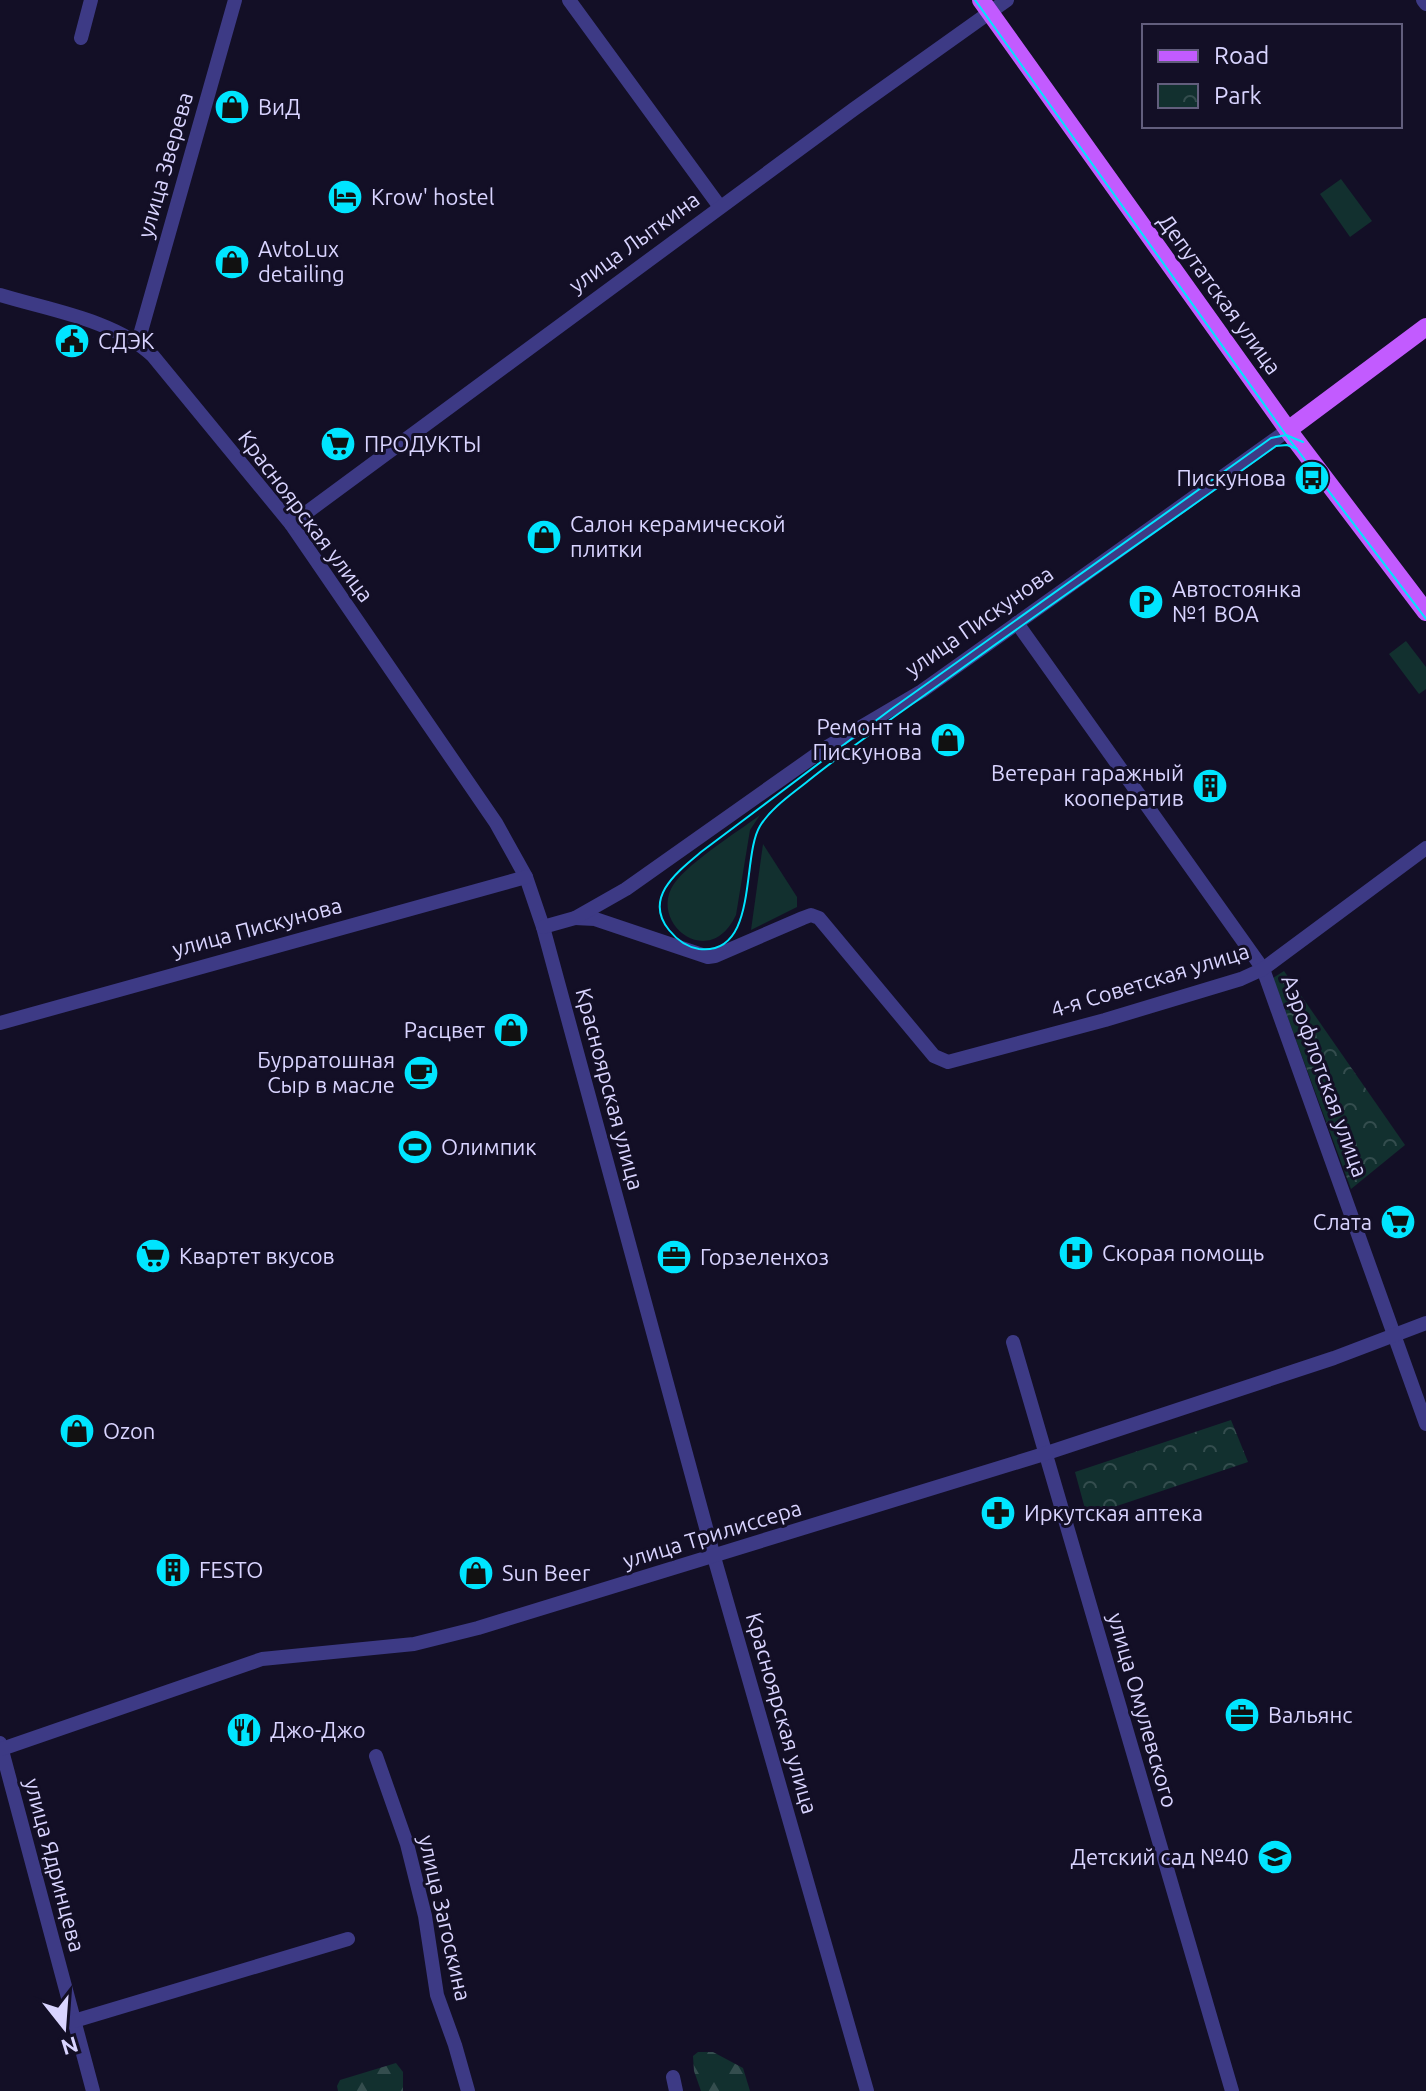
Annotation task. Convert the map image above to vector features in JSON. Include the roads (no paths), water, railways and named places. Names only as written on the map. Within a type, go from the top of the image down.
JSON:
[{"type":"main road","name":"Депутатская улица","points":[[985,6],[1288,430],[1426,612]]},
{"type":"main road","name":"улица Пискунова","points":[[1288,430],[1426,327]]},
{"type":"street","points":[[81,38],[91,0]]},
{"type":"street","name":"улица Зверева","points":[[138,342],[235,0]]},
{"type":"street","points":[[569,0],[720,207]]},
{"type":"street","name":"улица Лыткина","points":[[291,524],[720,207],[985,6],[1007,0]]},
{"type":"street","name":"Красноярская улица","points":[[0,295],[117,331],[138,342],[161,366],[291,524],[496,823],[526,877],[543,927],[714,1557],[867,2091]]},
{"type":"street","name":"улица Пискунова","points":[[543,927],[575,918],[626,889],[827,747],[922,691],[1288,430]]},
{"type":"street","name":"Аэрофлотская улица","points":[[1017,623],[1263,969],[1426,1424]]},
{"type":"street","name":"4-я Советская улица","points":[[575,918],[595,919],[708,957],[811,915],[819,918],[934,1056],[948,1062],[1241,979],[1263,969],[1426,848]]},
{"type":"street","name":"улица Пискунова","points":[[0,1023],[526,877]]},
{"type":"street","name":"улица Трилиссера","points":[[1,1746],[262,1659],[414,1644],[478,1628],[1044,1454],[1334,1358],[1426,1323]]},
{"type":"street","name":"улица Омулевского","points":[[1013,1342],[1232,2091]]},
{"type":"street","name":"улица Ядринцева","points":[[1,1746],[93,2091]]},
{"type":"street","name":"улица Загоскина","points":[[376,1756],[407,1844],[425,1916],[437,1995],[468,2091]]},
{"type":"street","points":[[74,2021],[348,1939]]},
{"type":"tram line","points":[[975,0],[1286,435],[1426,619]]},
{"type":"tram line","points":[[1297,449],[1287,445],[1276,446],[879,728],[782,802],[760,826],[754,840],[740,921],[731,937],[718,947],[690,947],[669,930],[662,918],[661,897],[673,877],[701,852],[890,710],[1271,438],[1286,435],[1303,442]]},
{"type":"place","name":"ВиД","points":[[232,107]]},
{"type":"place","name":"Krow' hostel","points":[[345,197]]},
{"type":"place","name":"AvtoLux detailing","points":[[232,262]]},
{"type":"place","name":"СДЭК","points":[[72,341]]},
{"type":"place","name":"ПРОДУКТЫ","points":[[338,444]]},
{"type":"place","name":"Пискунова","points":[[1312,478]]},
{"type":"place","name":"Салон керамической плитки","points":[[544,537]]},
{"type":"place","name":"Автостоянка №1 ВОА","points":[[1146,602]]},
{"type":"place","name":"Ремонт на Пискунова","points":[[948,740]]},
{"type":"place","name":"Ветеран гаражный кооператив","points":[[1210,786]]},
{"type":"place","name":"Расцвет","points":[[511,1030]]},
{"type":"place","name":"Бурратошная Сыр в масле","points":[[421,1073]]},
{"type":"place","name":"Олимпик","points":[[415,1147]]},
{"type":"place","name":"Слата","points":[[1398,1222]]},
{"type":"place","name":"Скорая помощь","points":[[1076,1253]]},
{"type":"place","name":"Квартет вкусов","points":[[153,1256]]},
{"type":"place","name":"Горзеленхоз","points":[[674,1257]]},
{"type":"place","name":"Ozon","points":[[77,1431]]},
{"type":"place","name":"Иркутская аптека","points":[[998,1513]]},
{"type":"place","name":"FESTO","points":[[173,1570]]},
{"type":"place","name":"Sun Beer","points":[[476,1573]]},
{"type":"place","name":"Вальянс","points":[[1242,1715]]},
{"type":"place","name":"Джо-Джо","points":[[244,1730]]},
{"type":"place","name":"Детский сад №40","points":[[1275,1857]]}]
